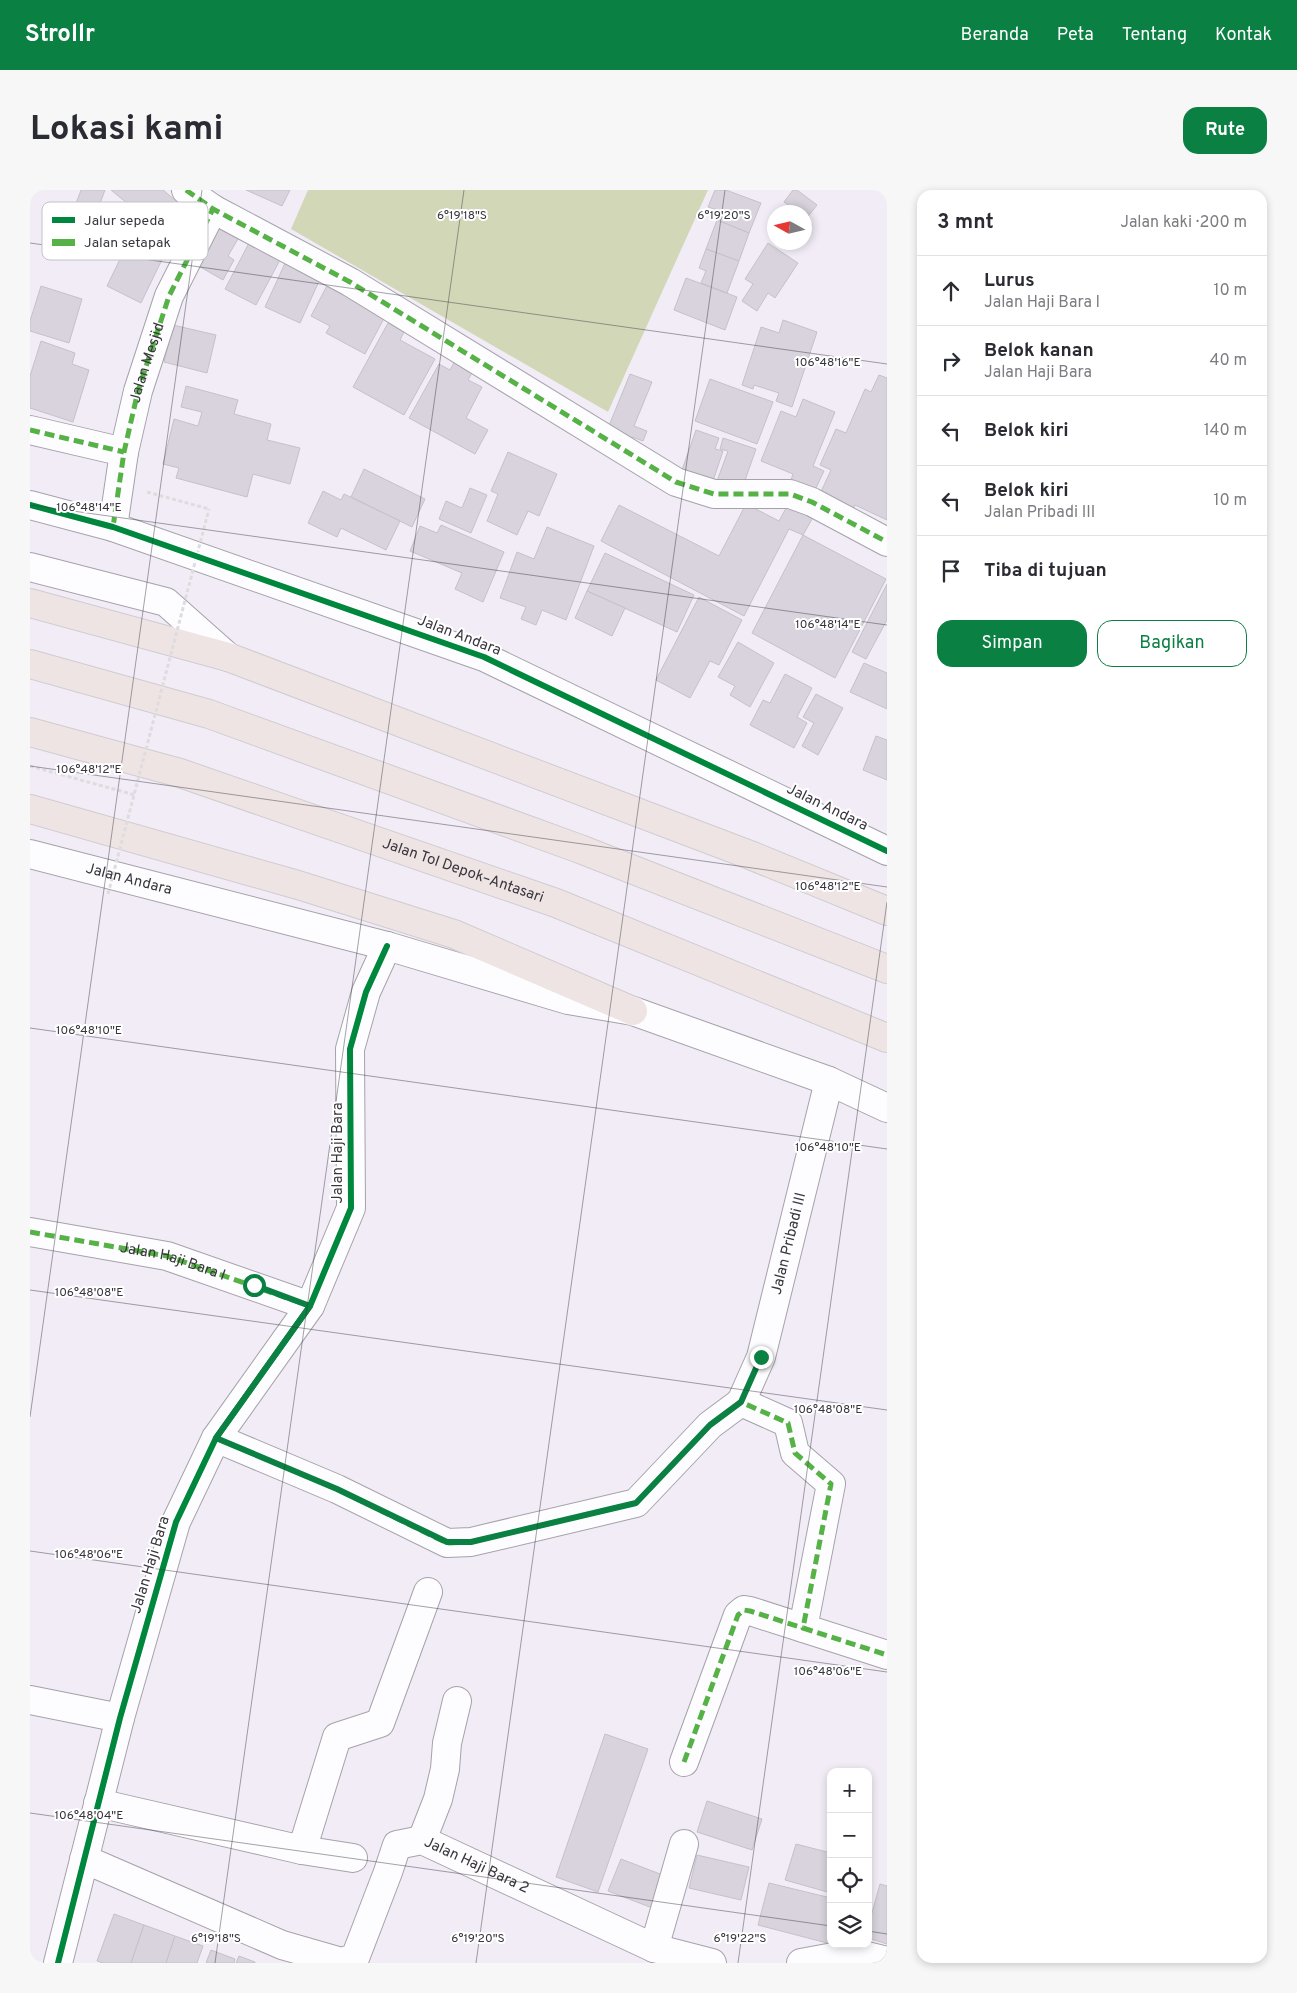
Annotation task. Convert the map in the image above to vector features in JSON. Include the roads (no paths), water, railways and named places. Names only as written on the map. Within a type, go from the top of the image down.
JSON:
[{"type":"highway","points":[[30,604],[228,657],[750,854],[887,911]]},
{"type":"highway","points":[[30,664],[209,714],[580,849],[887,969]]},
{"type":"highway","name":"Jalan Tol Depok–Antasari","points":[[30,732],[180,773],[556,903],[887,1038]]},
{"type":"highway","points":[[30,809],[298,885],[454,934],[633,1010]]},
{"type":"street","points":[[186,190],[203,202]]},
{"type":"street","points":[[208,205],[350,282],[676,482],[714,494],[790,494],[812,502],[887,542]]},
{"type":"street","name":"Jalan Mesjid","points":[[208,219],[213,209]]},
{"type":"street","name":"Jalan Mesjid","points":[[113,527],[124,452],[138,391],[170,296],[188,260]]},
{"type":"street","points":[[30,430],[124,452]]},
{"type":"street","name":"Jalan Andara","points":[[30,505],[113,527],[484,657],[887,851]]},
{"type":"street","points":[[30,566],[166,602],[228,657]]},
{"type":"street","name":"Jalan Andara","points":[[30,854],[386,946],[568,1000],[633,1010],[829,1081],[887,1108]]},
{"type":"street","name":"Jalan Haji Bara","points":[[58,1963],[120,1718],[176,1522],[216,1438],[310,1306],[351,1208],[350,1049],[366,992],[386,946]]},
{"type":"street","name":"Jalan Pribadi III","points":[[741,1402],[761,1357],[829,1081]]},
{"type":"street","name":"Jalan Haji Bara I","points":[[30,1232],[167,1256],[310,1306]]},
{"type":"street","points":[[216,1438],[337,1489],[447,1542],[471,1542],[636,1503],[710,1425],[741,1402],[788,1423],[796,1453],[831,1484],[804,1628]]},
{"type":"street","points":[[302,1850],[337,1737],[380,1723],[428,1592]]},
{"type":"street","points":[[684,1762],[738,1614],[744,1610],[887,1655]]},
{"type":"street","points":[[30,1700],[120,1718]]},
{"type":"street","points":[[422,1840],[438,1799],[447,1743],[458,1701]]},
{"type":"street","points":[[98,1804],[302,1850],[354,1858]]},
{"type":"street","name":"Jalan Haji Bara 2","points":[[84,1859],[279,1954],[341,1962],[356,1960],[397,1845],[422,1840],[654,1948],[712,1963]]},
{"type":"street","points":[[654,1948],[684,1844]]},
{"type":"street","points":[[801,1963],[855,1953],[887,1961]]}]
